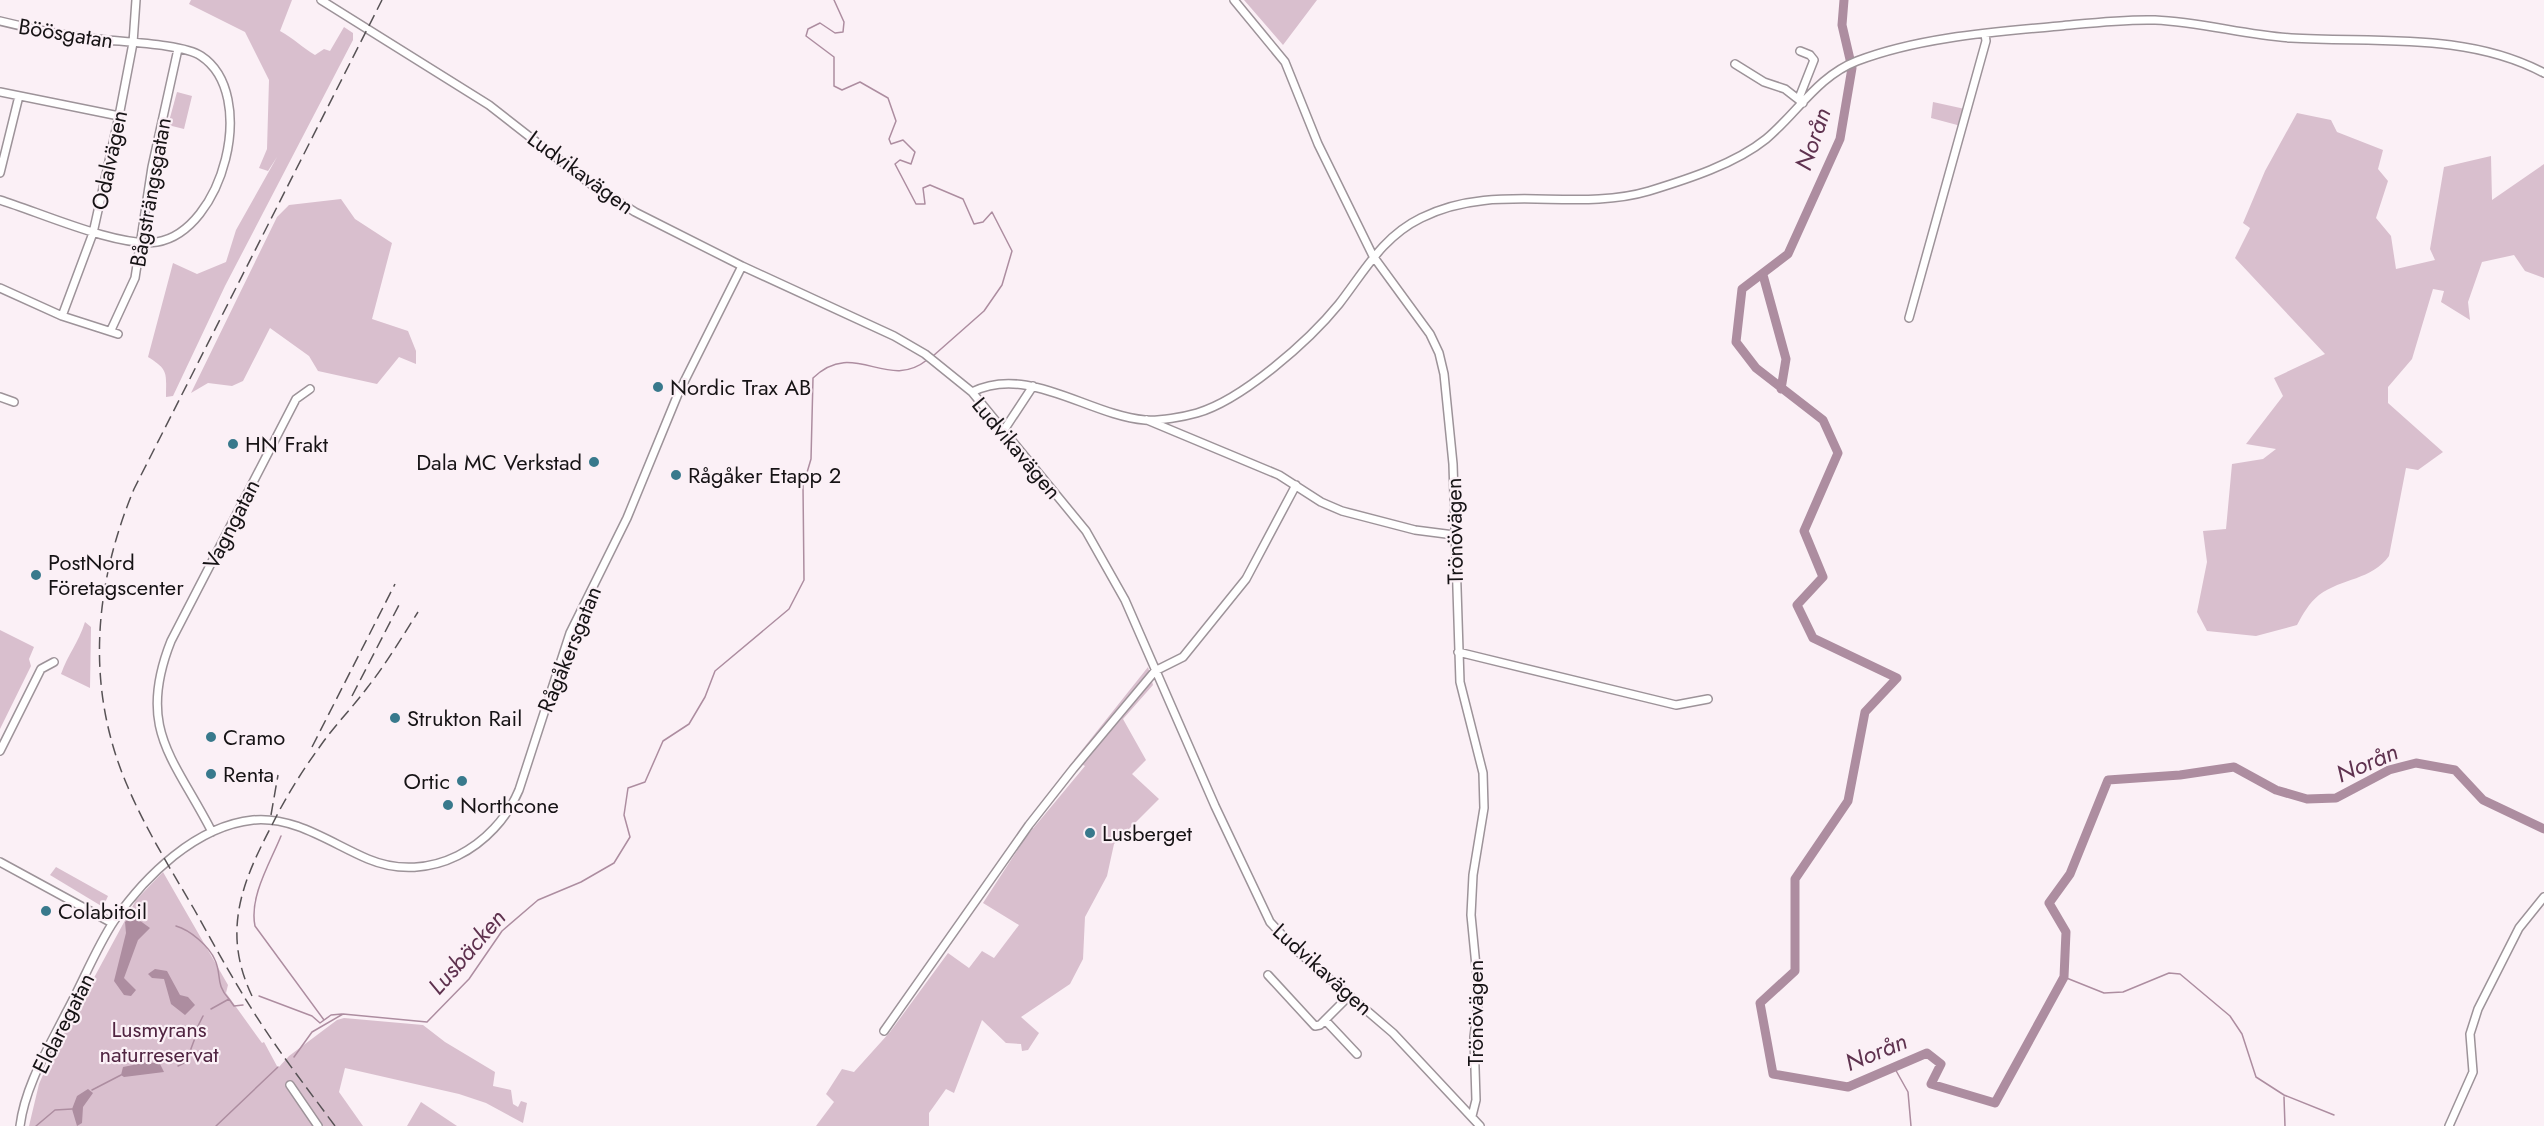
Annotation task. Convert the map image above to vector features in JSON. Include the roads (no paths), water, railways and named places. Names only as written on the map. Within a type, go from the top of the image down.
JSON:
[{"type":"street","name":"Odalvägen","points":[[62,316],[93,233],[133,43],[136,0]]},
{"type":"street","name":"Ludvikavägen","points":[[321,0],[489,105],[589,183],[635,212],[742,266],[862,320],[925,354],[972,392],[1086,531],[1125,600],[1267,916],[1291,945],[1393,1033],[1480,1126]]},
{"type":"street","name":"Trönövägen","points":[[1234,0],[1263,32],[1285,62],[1318,144],[1373,256],[1430,334],[1439,353],[1444,374],[1453,464],[1460,682],[1483,773],[1484,796],[1473,875],[1471,915],[1479,998],[1474,1037],[1476,1100],[1472,1116]]},
{"type":"street","points":[[1147,420],[1198,412],[1237,393],[1301,346],[1338,305],[1373,256],[1407,226],[1455,205],[1506,197],[1611,198],[1664,186],[1746,153],[1775,131],[1801,100],[1818,86],[1840,70],[1868,58],[1932,43],[1985,34],[2152,20],[2291,38],[2467,46],[2507,56],[2544,73]]},
{"type":"street","name":"Böösgatan","points":[[0,21],[50,33],[178,49],[199,54],[220,76],[227,91],[230,112],[224,162],[207,205],[193,222],[176,236],[157,242],[139,243]]},
{"type":"street","points":[[1909,318],[1970,106],[1986,41],[1985,34]]},
{"type":"street","name":"Bågsträngsgatan","points":[[62,316],[115,332],[132,289],[152,167],[178,49]]},
{"type":"street","points":[[1800,51],[1810,55],[1814,60],[1801,100]]},
{"type":"street","points":[[1735,64],[1764,82],[1785,89],[1801,100]]},
{"type":"street","points":[[0,92],[119,117]]},
{"type":"street","points":[[0,173],[19,96]]},
{"type":"street","points":[[0,200],[93,233],[139,243]]},
{"type":"street","name":"Rågåkersgatan","points":[[112,923],[152,875],[212,832],[234,823],[256,820],[305,829],[370,860],[416,866],[434,864],[461,855],[475,847],[496,829],[519,790],[570,633],[627,518],[678,394],[742,266]]},
{"type":"street","points":[[0,288],[62,316]]},
{"type":"street","points":[[972,392],[984,386],[1003,384],[1033,386],[1080,403],[1147,420],[1296,485],[1321,502],[1341,511],[1415,530],[1454,535]]},
{"type":"street","points":[[1004,430],[1033,386]]},
{"type":"street","name":"Vagngatan","points":[[212,832],[164,741],[155,703],[161,665],[171,641],[296,399],[310,389]]},
{"type":"street","points":[[0,397],[14,402]]},
{"type":"street","points":[[884,1030],[1029,825],[1155,671],[1183,657],[1246,579],[1296,485]]},
{"type":"street","points":[[1458,652],[1676,705],[1708,699]]},
{"type":"street","points":[[0,751],[41,669],[54,662]]},
{"type":"street","points":[[0,862],[112,923]]},
{"type":"street","points":[[2449,1126],[2474,1072],[2470,1034],[2478,1009],[2519,928],[2544,897]]},
{"type":"street","name":"Eldaregatan","points":[[20,1126],[27,1098],[44,1057],[112,923]]},
{"type":"street","points":[[1268,975],[1311,1022],[1318,1026],[1350,994]]},
{"type":"street","points":[[1325,1020],[1357,1054]]},
{"type":"street","points":[[290,1085],[318,1126]]},
{"type":"waterway","name":"Lusbäcken","points":[[834,0],[844,22],[843,32],[835,33],[820,23],[808,29],[806,36],[834,57],[834,86],[842,90],[860,82],[888,98],[896,121],[889,139],[891,144],[903,140],[915,152],[911,164],[900,160],[895,164],[916,204],[925,204],[923,188],[930,185],[963,199],[974,224],[983,222],[992,212],[1012,251],[1002,285],[984,311],[933,356]]},
{"type":"waterway","name":"Norån","points":[[1844,0],[1842,25],[1852,68],[1840,139],[1788,254],[1742,289],[1736,342],[1756,368],[1823,420],[1838,453],[1804,531],[1823,577],[1797,605],[1813,638],[1897,678],[1865,712],[1848,801],[1795,879],[1795,971],[1760,1003],[1773,1074],[1848,1087],[1927,1053],[1941,1064],[1931,1084],[1995,1103],[2064,977],[2066,932],[2049,903],[2070,874],[2108,780],[2180,775],[2234,767],[2276,790],[2307,799],[2336,798],[2389,770],[2416,763],[2455,770],[2483,800],[2544,829]]},
{"type":"waterway","name":"Norån","points":[[1763,275],[1786,359],[1781,389]]},
{"type":"waterway","name":"Lusbäcken","points":[[294,1057],[312,1032],[343,1014],[427,1022],[469,979],[502,931],[538,900],[581,882],[614,863],[630,837],[624,815],[628,788],[645,782],[663,741],[689,724],[705,697],[715,671],[789,609],[804,580],[803,486],[811,459],[813,378],[828,367],[842,363],[857,363],[898,371],[912,368],[927,360]]},
{"type":"waterway","points":[[281,836],[258,892],[255,903],[255,926],[324,1020]]},
{"type":"waterway","points":[[176,926],[193,935],[208,949],[217,965],[222,989],[229,999]]},
{"type":"waterway","points":[[2064,977],[2104,993],[2123,992],[2169,973],[2180,974],[2230,1016],[2242,1034],[2256,1077],[2284,1095],[2334,1115]]},
{"type":"waterway","points":[[259,996],[312,1016],[320,1023],[331,1015],[342,1014]]},
{"type":"waterway","points":[[211,1009],[229,999],[234,1006],[243,1005]]},
{"type":"waterway","points":[[178,1066],[186,1062],[195,1038],[194,1034],[203,1016]]},
{"type":"waterway","name":"Lusbäcken","points":[[216,1126],[278,1067]]},
{"type":"waterway","points":[[1894,1067],[1908,1092],[1911,1126]]},
{"type":"waterway","points":[[92,1090],[121,1075]]},
{"type":"waterway","points":[[2284,1097],[2285,1126]]},
{"type":"waterway","points":[[36,1126],[55,1110],[72,1109]]},
{"type":"railway","points":[[335,1126],[245,999],[158,848],[134,801],[114,748],[105,711],[100,674],[100,636],[103,599],[110,562],[120,525],[134,489],[382,0]]},
{"type":"railway","points":[[312,747],[395,584]]},
{"type":"railway","points":[[352,696],[400,603]]},
{"type":"railway","points":[[252,996],[243,973],[238,951],[237,930],[244,889],[260,848],[301,775],[326,738],[374,679],[418,612]]},
{"type":"railway","points":[[271,815],[278,775]]},
{"type":"place","name":"Nordic Trax AB","points":[[658,387]]},
{"type":"place","name":"HN Frakt","points":[[233,444]]},
{"type":"place","name":"Dala MC Verkstad","points":[[594,462]]},
{"type":"place","name":"Rågåker Etapp 2","points":[[676,475]]},
{"type":"place","name":"PostNord Företagscenter","points":[[36,575]]},
{"type":"place","name":"Strukton Rail","points":[[395,718]]},
{"type":"place","name":"Cramo","points":[[211,737]]},
{"type":"place","name":"Renta","points":[[211,774]]},
{"type":"place","name":"Ortic","points":[[462,781]]},
{"type":"place","name":"Northcone","points":[[448,805]]},
{"type":"place","name":"Lusberget","points":[[1090,833]]},
{"type":"place","name":"Colabitoil","points":[[46,911]]},
{"type":"park label","name":"Lusmyrans naturreservat","points":[[159,1042]]}]
